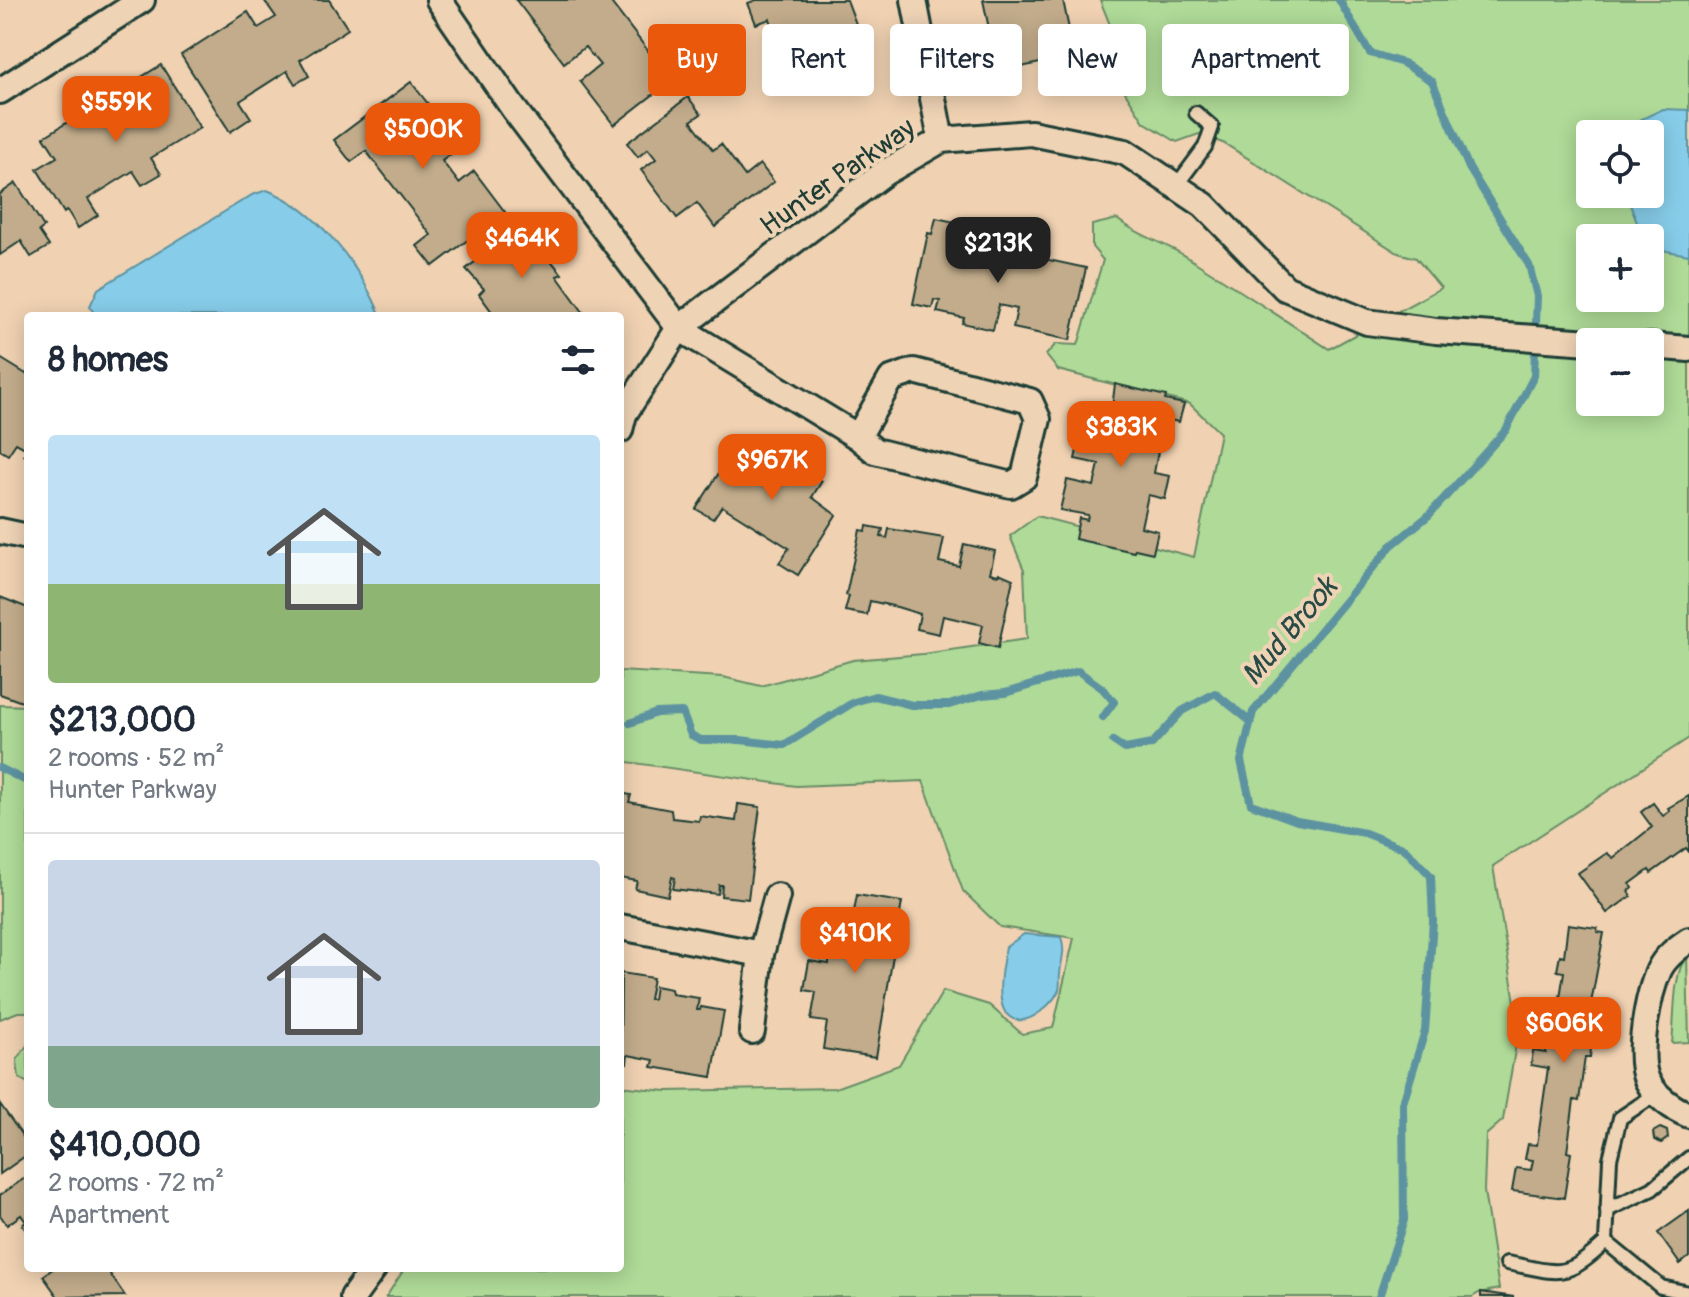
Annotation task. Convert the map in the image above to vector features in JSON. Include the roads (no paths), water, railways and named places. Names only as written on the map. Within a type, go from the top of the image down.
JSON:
[{"type":"street","points":[[0,91],[142,0]]},
{"type":"street","points":[[439,0],[513,108],[679,328],[858,437],[875,451],[1011,485],[1024,477],[1038,419],[1030,401],[914,371],[891,379],[858,437]]},
{"type":"street","points":[[914,0],[941,140]]},
{"type":"street","name":"Hunter Parkway","points":[[624,414],[679,328],[884,173],[941,140],[1031,133],[1125,152],[1204,205],[1285,288],[1367,322],[1436,331],[1576,341]]},
{"type":"street","points":[[1664,347],[1689,349]]},
{"type":"street","points":[[0,531],[24,536]]},
{"type":"street","points":[[752,1031],[761,954],[777,896]]},
{"type":"street","points":[[624,928],[761,954]]},
{"type":"street","points":[[1689,940],[1672,951],[1660,968],[1653,989],[1642,1064],[1656,1094],[1689,1115]]},
{"type":"street","points":[[353,1297],[371,1272]]},
{"type":"lane","points":[[1176,186],[1205,147],[1212,127],[1196,113]]},
{"type":"lane","points":[[1507,1263],[1568,1271],[1606,1242],[1610,1159],[1620,1118],[1656,1094]]},
{"type":"lane","points":[[1607,1210],[1652,1189],[1689,1158]]},
{"type":"lane","points":[[1606,1242],[1661,1287],[1689,1293]]},
{"type":"water","points":[[1663,109],[1689,110],[1689,255],[1664,251],[1664,224],[1638,224],[1631,208],[1664,208],[1664,120],[1640,120]]},
{"type":"water","points":[[267,190],[304,211],[336,242],[362,278],[379,312],[93,312],[90,306],[98,289],[252,195]]},
{"type":"water","points":[[1024,934],[1061,937],[1063,951],[1059,988],[1054,998],[1033,1016],[1017,1020],[1004,1010],[1000,978],[1006,947]]},
{"type":"waterway","name":"Mud Brook","points":[[1339,0],[1370,53],[1403,63],[1432,81],[1469,168],[1529,265],[1537,296],[1534,376],[1506,430],[1428,516],[1391,546],[1253,712],[1241,761],[1251,804],[1297,821],[1365,833],[1405,849],[1431,876],[1433,921],[1425,1031],[1403,1103],[1404,1220],[1379,1297]]},
{"type":"waterway","points":[[630,723],[656,713],[682,712],[691,735],[701,740],[784,745],[854,702],[875,696],[912,705],[949,705],[982,695],[1005,693],[1078,671],[1102,688],[1114,702],[1103,717]]},
{"type":"waterway","points":[[1113,741],[1125,749],[1152,744],[1182,711],[1215,693],[1251,722]]},
{"type":"waterway","points":[[0,768],[24,780]]}]
